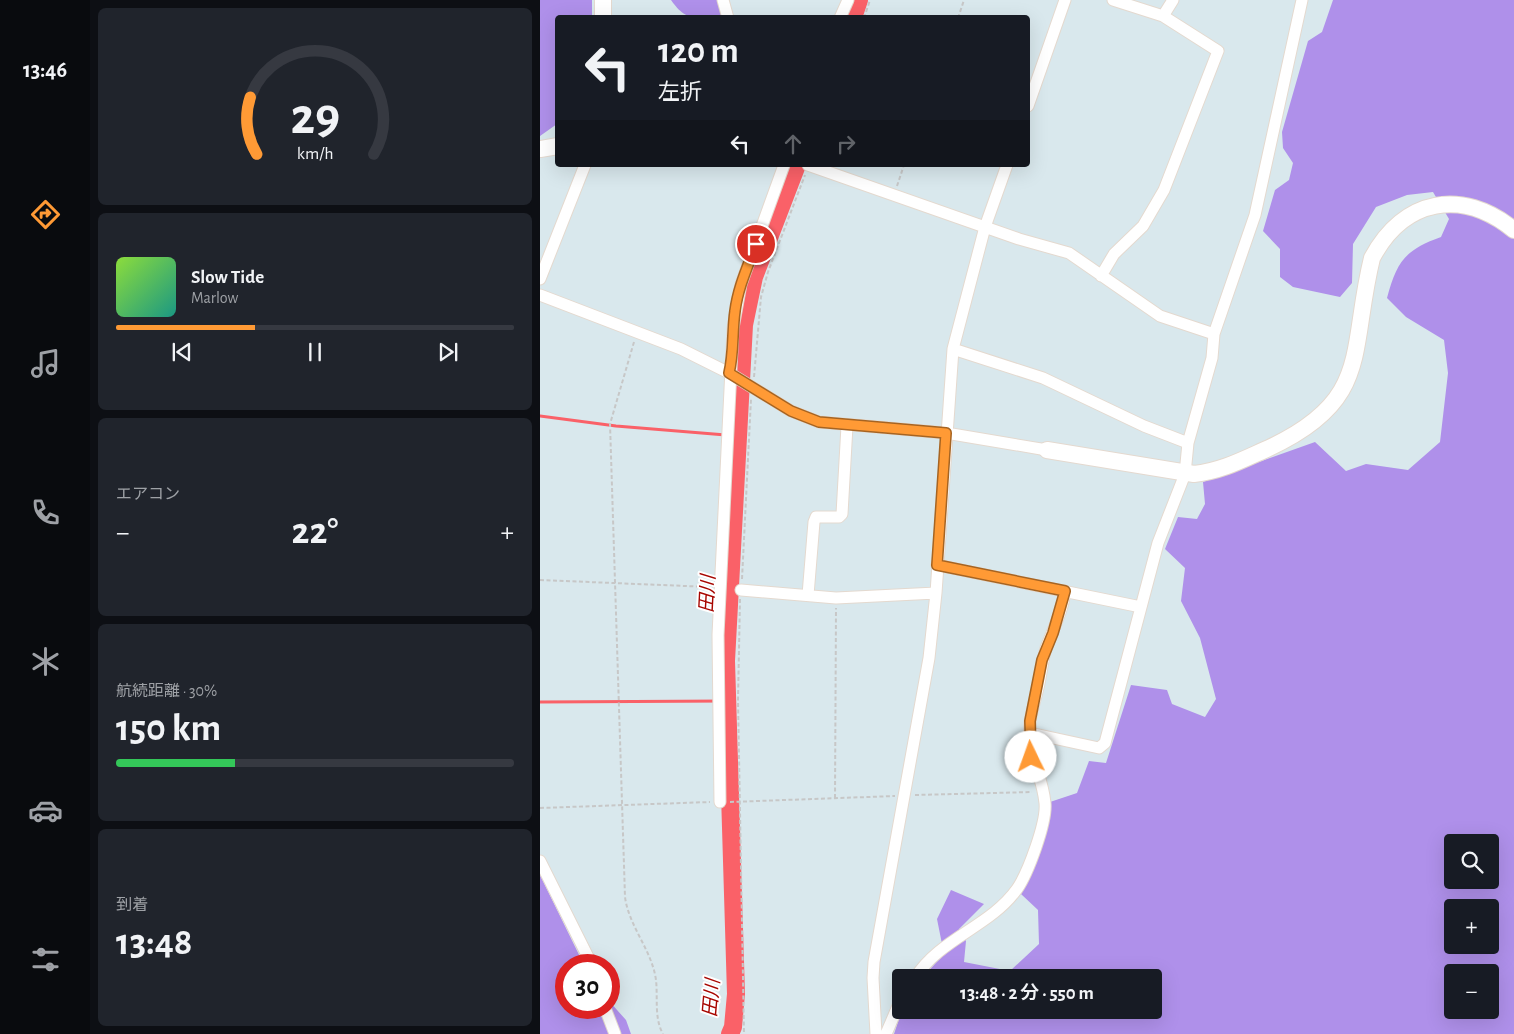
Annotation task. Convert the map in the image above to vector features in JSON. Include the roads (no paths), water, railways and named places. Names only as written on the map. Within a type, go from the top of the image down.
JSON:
[{"type":"street","points":[[603,0],[603,15]]},
{"type":"street","points":[[723,0],[727,15]]},
{"type":"street","points":[[841,15],[848,0]]},
{"type":"street","points":[[1030,100],[1065,0]]},
{"type":"street","points":[[1101,276],[1114,254],[1143,226],[1164,190],[1218,51],[1164,16],[1113,0]]},
{"type":"street","points":[[1164,16],[1173,0]]},
{"type":"street","points":[[1030,733],[1099,748],[1105,743],[1158,544],[1185,474],[1188,443],[1206,384],[1212,358],[1214,334],[1255,215],[1302,0]]},
{"type":"street","points":[[540,149],[555,146]]},
{"type":"street","points":[[540,279],[585,167]]},
{"type":"street","points":[[720,802],[717,678],[735,308],[740,284],[783,167]]},
{"type":"street","points":[[814,167],[985,227],[1069,254],[1160,316],[1214,334]]},
{"type":"street","points":[[876,1034],[874,962],[928,658],[936,593],[953,349],[985,227],[1006,167]]},
{"type":"street","points":[[540,295],[681,349],[732,375],[805,418],[819,422],[847,426],[946,433],[1185,474],[1215,472],[1295,436],[1316,421],[1334,404],[1346,385],[1353,365],[1372,258],[1379,244],[1406,218],[1436,205],[1459,204],[1479,208],[1497,217],[1514,230]]},
{"type":"street","points":[[953,349],[1042,378],[1144,426],[1188,443]]},
{"type":"street","points":[[808,596],[816,517],[839,517],[842,514],[847,426]]},
{"type":"street","points":[[937,565],[1141,607]]},
{"type":"street","points":[[741,590],[836,598],[936,593]]},
{"type":"street","points":[[922,969],[937,950],[984,920],[1008,900],[1018,887],[1038,843],[1044,822],[1045,804],[1031,757],[1030,733],[1042,660],[1053,633],[1065,591]]},
{"type":"street","points":[[540,861],[586,954]]},
{"type":"street","points":[[609,1019],[615,1034]]},
{"type":"street","points":[[886,1034],[892,1019]]},
{"type":"waterway","name":"田川","points":[[854,15],[859,0]]},
{"type":"waterway","name":"田川","points":[[730,1034],[733,1027],[736,994],[726,661],[744,325],[754,277],[796,167]]},
{"type":"waterway","points":[[540,416],[616,426],[738,436]]},
{"type":"waterway","points":[[540,702],[727,701]]}]
